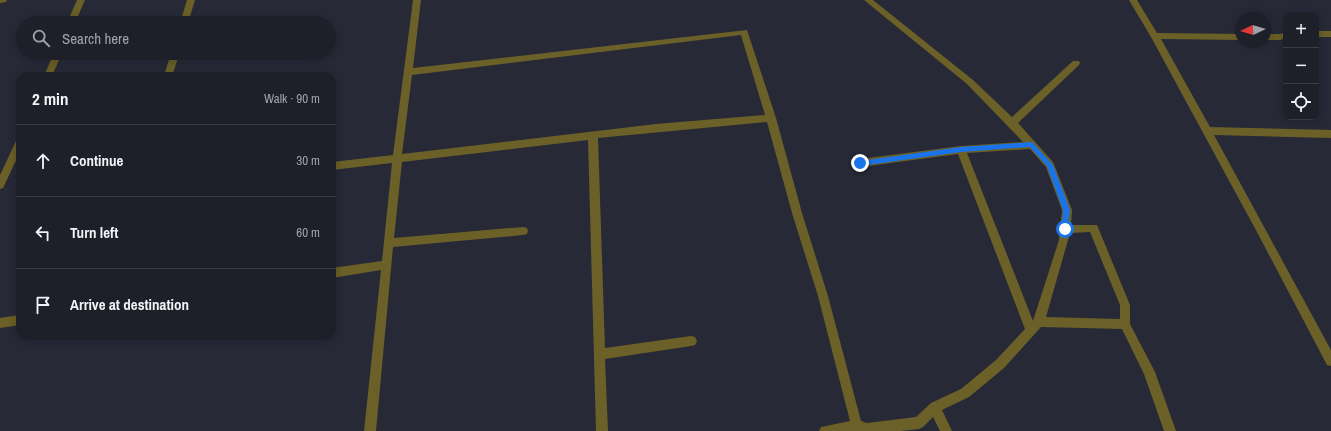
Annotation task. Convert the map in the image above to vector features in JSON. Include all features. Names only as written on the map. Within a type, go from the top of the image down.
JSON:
[{"type":"street","points":[[74,16],[81,0]]},
{"type":"street","points":[[186,16],[191,0]]},
{"type":"street","points":[[370,431],[397,159],[417,0]]},
{"type":"street","points":[[825,431],[868,429],[919,423],[935,407],[965,393],[1000,364],[1039,322],[1064,240],[1066,210],[1050,165],[1012,123],[970,82],[868,0]]},
{"type":"street","points":[[1132,0],[1155,36],[1262,231],[1331,362]]},
{"type":"street","points":[[408,72],[744,32],[771,118],[797,213],[823,296],[858,429]]},
{"type":"street","points":[[1319,34],[1331,34]]},
{"type":"street","points":[[1155,36],[1235,37]]},
{"type":"street","points":[[1271,37],[1283,36]]},
{"type":"street","points":[[50,72],[55,60]]},
{"type":"street","points":[[169,72],[173,60]]},
{"type":"street","points":[[1012,123],[1076,63]]},
{"type":"street","points":[[336,166],[594,136],[771,118]]},
{"type":"street","points":[[1207,131],[1331,134]]},
{"type":"street","points":[[594,136],[602,431]]},
{"type":"street","points":[[860,163],[961,150],[1032,145]]},
{"type":"street","points":[[961,150],[1031,331]]},
{"type":"street","points":[[0,185],[16,151]]},
{"type":"street","points":[[1065,229],[1093,228],[1125,305],[1125,324],[1149,372],[1170,431]]},
{"type":"street","points":[[389,243],[523,231]]},
{"type":"street","points":[[336,272],[386,265]]},
{"type":"street","points":[[0,323],[16,321]]},
{"type":"street","points":[[1039,322],[1125,324]]},
{"type":"street","points":[[600,354],[692,341]]},
{"type":"street","points":[[935,407],[946,431]]},
{"type":"route","points":[[860,163],[961,150],[1032,145],[1050,165],[1066,210],[1065,229]]}]
